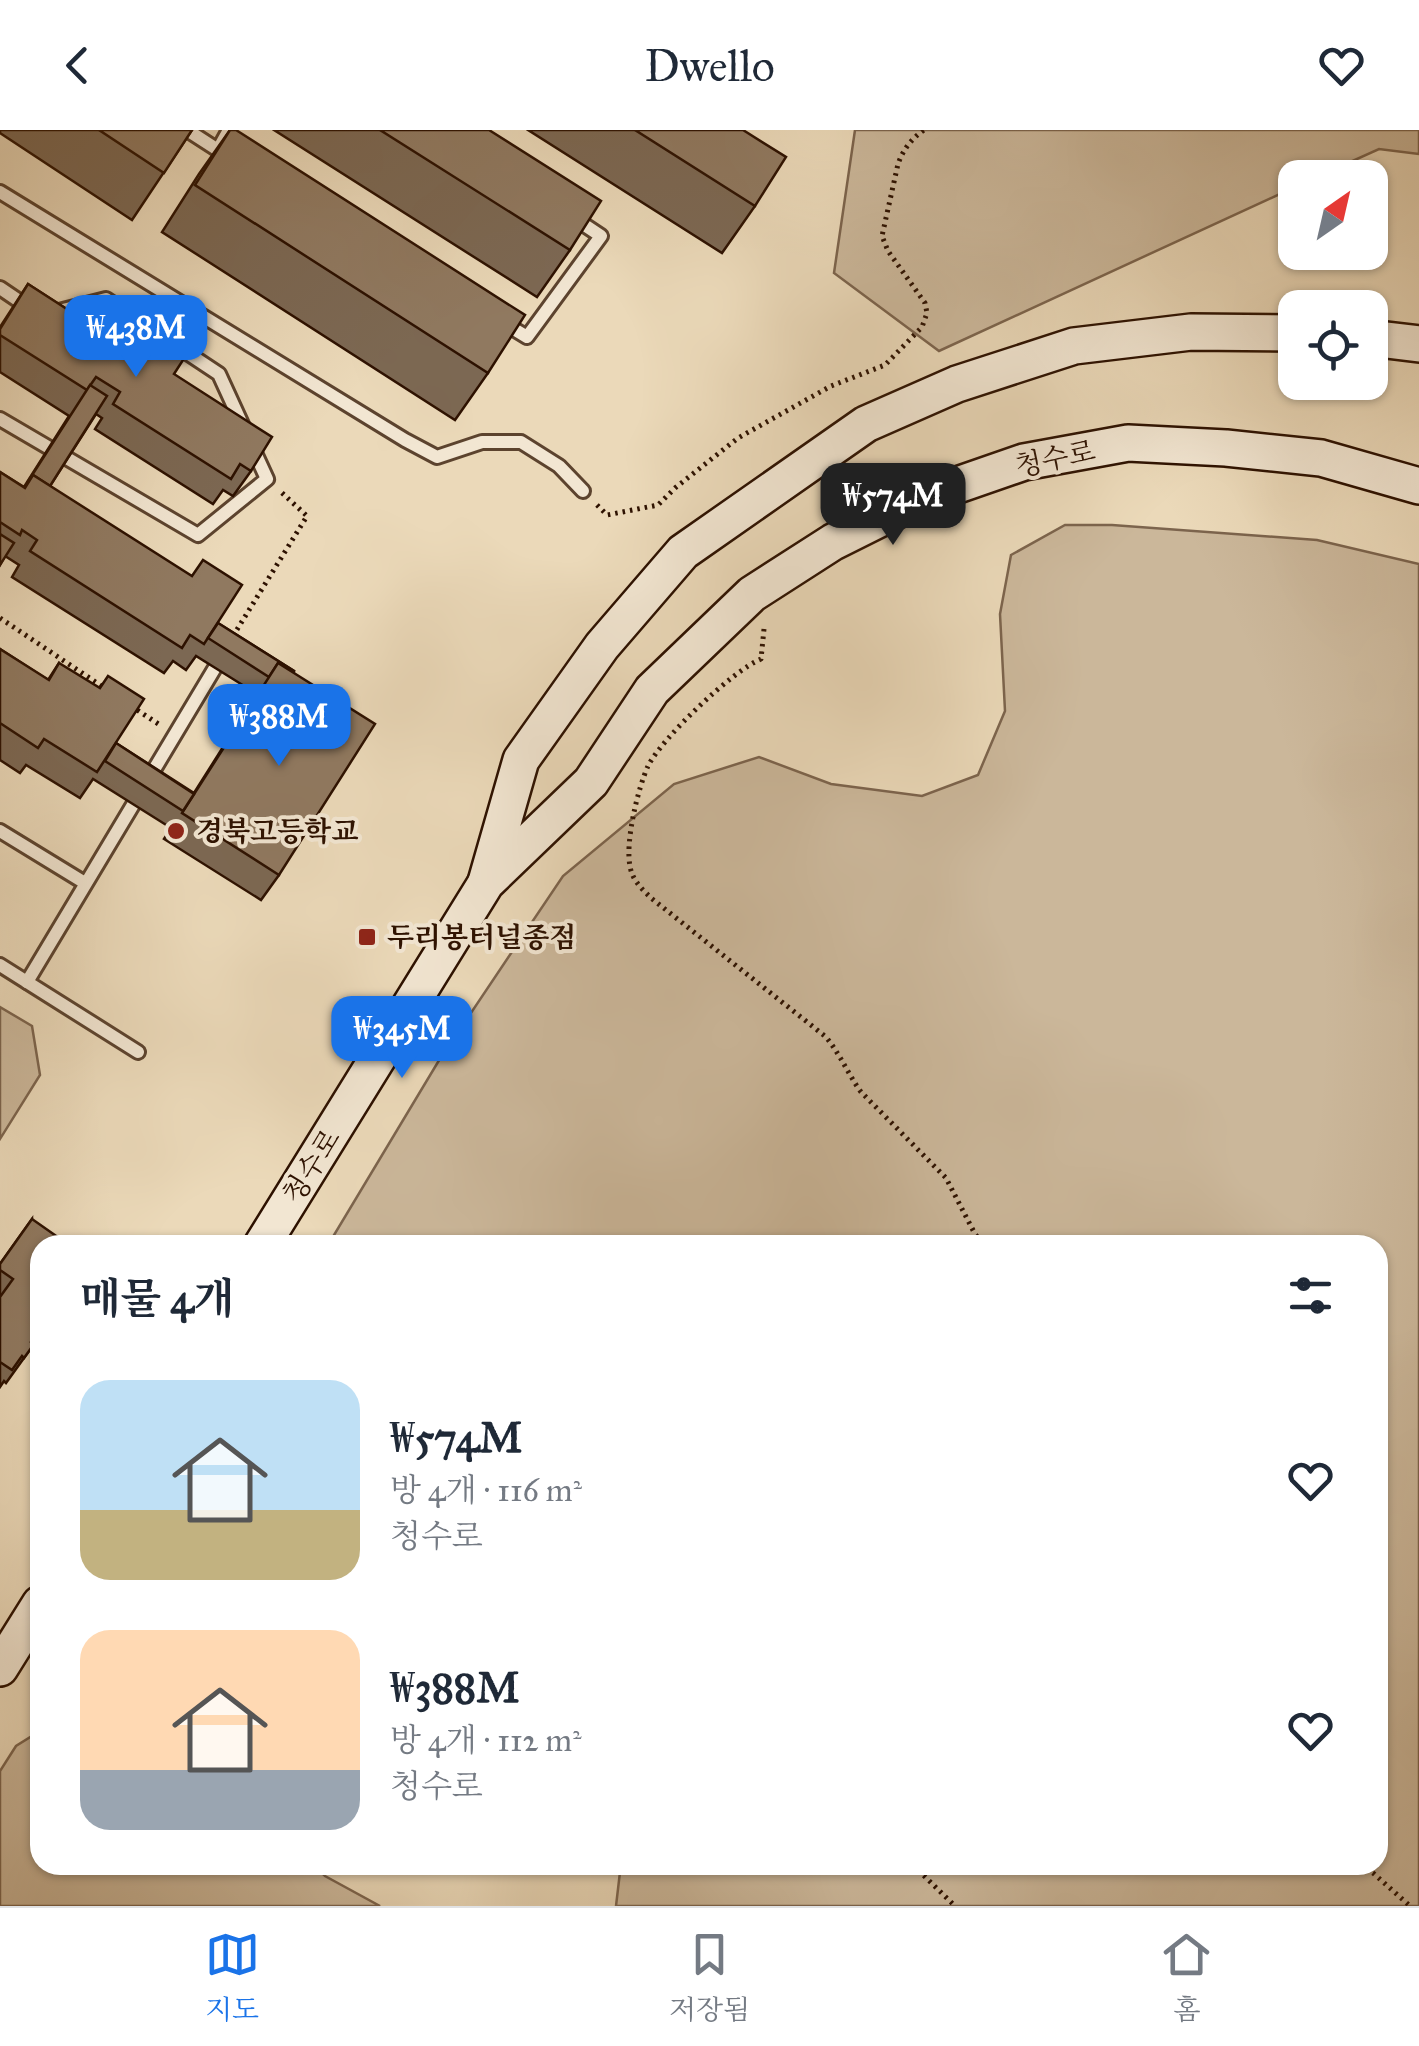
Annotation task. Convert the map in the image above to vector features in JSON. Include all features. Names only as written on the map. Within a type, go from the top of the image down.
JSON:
[{"type":"main road","name":"청수로","points":[[486,883],[521,760],[602,646],[684,552],[866,424],[957,384],[1074,346],[1191,332],[1278,333]]},
{"type":"main road","points":[[1388,340],[1419,344]]},
{"type":"main road","name":"청수로","points":[[268,1235],[486,883],[592,782],[652,690],[752,594],[833,542],[923,497],[1024,462],[1128,443],[1322,458],[1419,486]]},
{"type":"main road","points":[[0,1668],[30,1620]]},
{"type":"lane","points":[[187,130],[218,150],[229,130]]},
{"type":"lane","points":[[0,192],[436,456],[482,442],[522,442],[559,466],[583,491]]},
{"type":"lane","points":[[496,318],[528,337],[601,236],[552,204]]},
{"type":"lane","points":[[0,288],[41,316],[106,299],[219,374],[268,480],[198,534],[0,418]]},
{"type":"lane","points":[[28,982],[233,636]]},
{"type":"lane","points":[[0,831],[84,882]]},
{"type":"lane","points":[[0,965],[138,1052]]},
{"type":"path","points":[[583,491],[607,515],[658,506],[738,438],[830,386],[886,365],[909,342],[928,313],[888,252],[882,236],[902,153],[924,130]]},
{"type":"path","points":[[233,636],[307,516],[268,480]]},
{"type":"path","points":[[752,594],[764,631],[762,659],[737,671],[713,693],[649,764],[635,816],[630,868],[637,884],[651,898],[826,1037],[861,1092],[946,1178],[976,1235]]},
{"type":"path","points":[[0,618],[111,692]]},
{"type":"path","points":[[127,703],[174,735]]},
{"type":"path","points":[[924,1875],[954,1906]]},
{"type":"path","points":[[1375,1875],[1410,1906]]},
{"type":"shaded area","points":[[855,130],[1419,130],[1419,154],[1379,149],[1355,160],[1278,160],[1278,195],[939,351],[834,273]]},
{"type":"shaded area","points":[[1065,525],[1112,525],[1317,540],[1419,564],[1419,1906],[616,1906],[620,1875],[1388,1875],[1388,1235],[334,1235],[438,1062],[563,876],[674,784],[759,757],[831,784],[922,796],[978,775],[1005,711],[1000,614],[1011,555]]},
{"type":"shaded area","points":[[0,1007],[32,1026],[40,1075],[0,1139]]},
{"type":"shaded area","points":[[30,1737],[30,1875],[324,1875],[380,1906],[0,1906],[0,1771],[16,1746]]},
{"type":"building","points":[[99,130],[192,130],[164,173]]},
{"type":"building","points":[[230,130],[236,130],[525,315],[488,373],[195,185]]},
{"type":"building","points":[[380,130],[489,130],[601,201],[570,250]]},
{"type":"building","points":[[635,130],[743,130],[786,157],[755,206]]},
{"type":"building","points":[[28,284],[118,342],[138,310],[155,321],[148,334],[185,357],[174,374],[272,437],[251,471],[240,464],[231,479],[113,404],[120,392],[96,377],[87,390],[0,335]]},
{"type":"building","points":[[90,385],[107,396],[50,486],[33,475],[27,483]]},
{"type":"building","points":[[0,472],[25,488],[33,475],[192,576],[203,560],[242,585],[204,644],[190,635],[182,648],[30,551],[37,540],[0,522]]},
{"type":"building","points":[[0,534],[14,543],[0,565]]},
{"type":"building","points":[[218,623],[294,671],[293,673],[278,663],[269,677],[208,638]]},
{"type":"building","points":[[0,649],[49,680],[59,663],[100,688],[108,676],[144,699],[97,772],[44,739],[38,748],[0,723]]},
{"type":"building","points":[[278,663],[375,724],[279,875],[182,813]]},
{"type":"building","points":[[116,743],[194,794],[183,811],[105,761]]},
{"type":"building","points":[[32,1219],[55,1235],[30,1235],[30,1350],[12,1370],[0,1362],[0,1297],[13,1279],[0,1270],[0,1264]]},
{"type":"place","name":"경북고등학교","points":[[176,831]]},
{"type":"place","name":"두리봉터널종점","points":[[367,937]]}]
